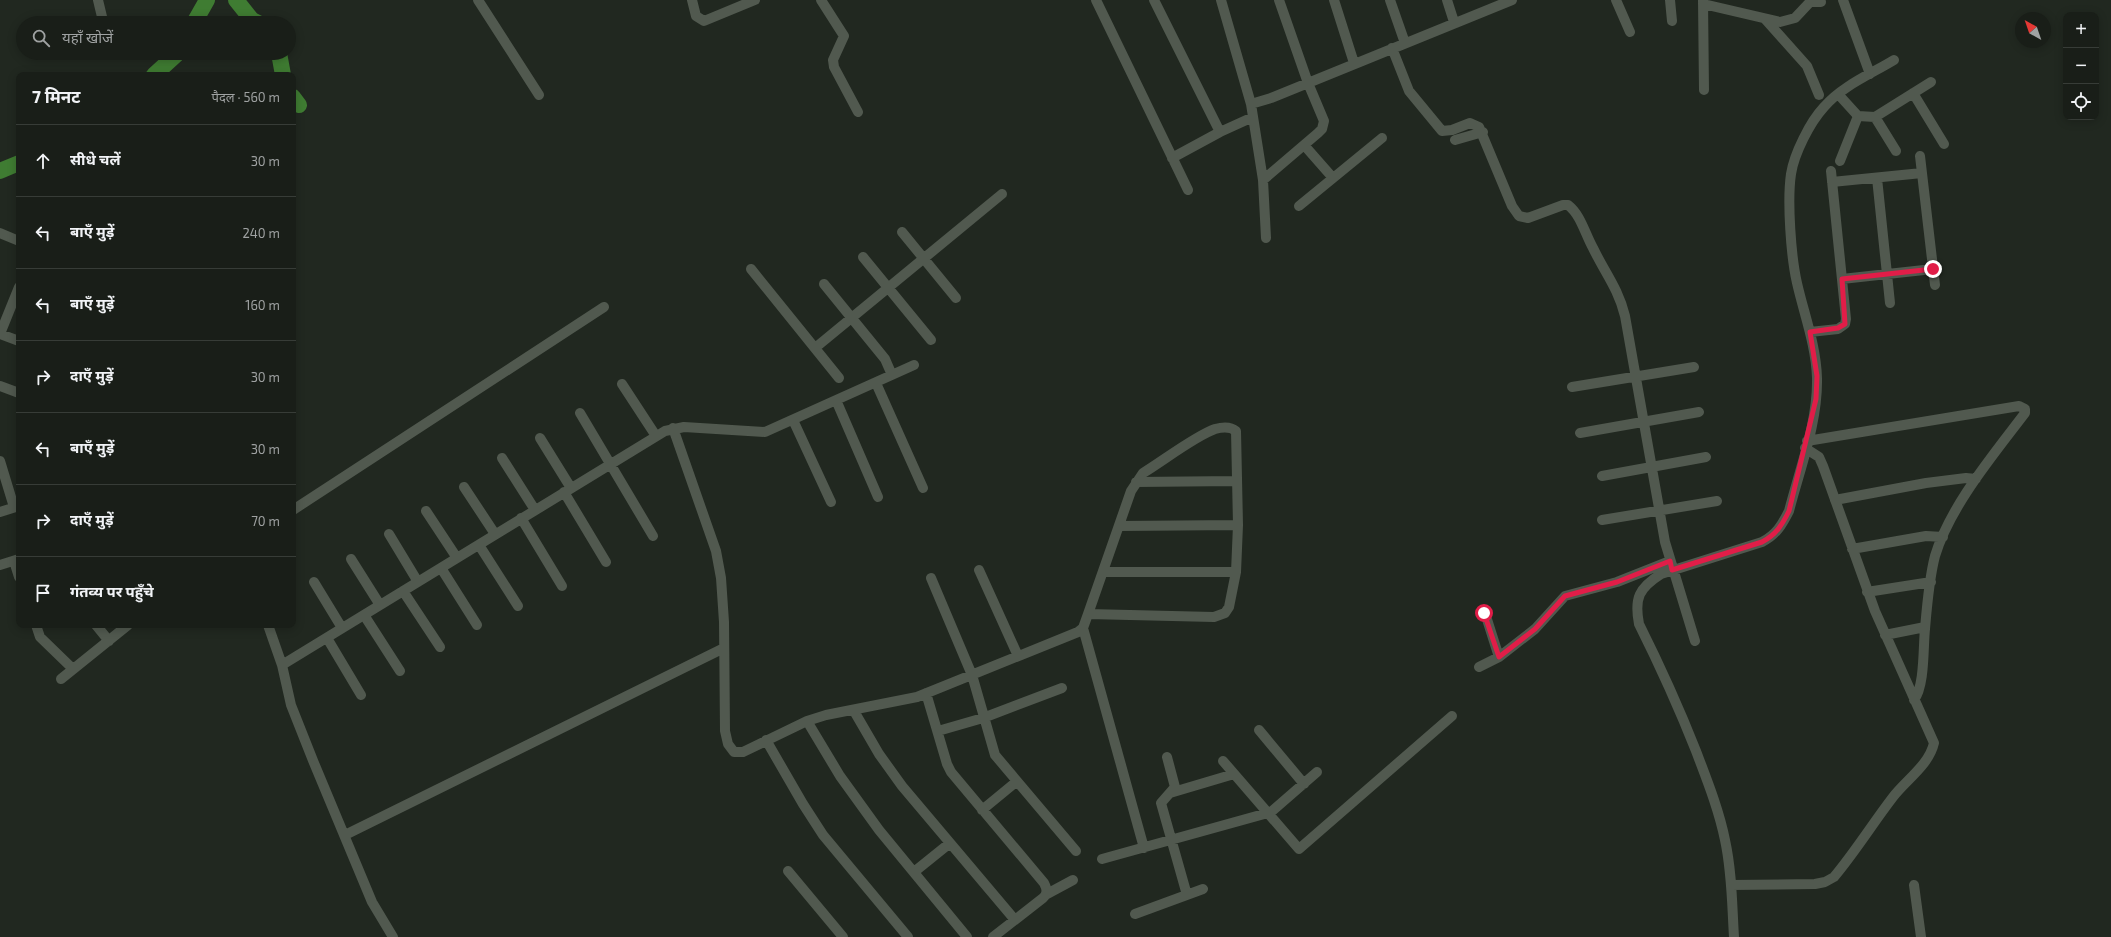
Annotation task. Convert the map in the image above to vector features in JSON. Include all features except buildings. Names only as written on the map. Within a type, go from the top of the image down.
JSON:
[{"type":"street","points":[[98,0],[102,16]]},
{"type":"street","points":[[478,0],[539,95]]},
{"type":"street","points":[[692,0],[696,16],[704,21],[755,0]]},
{"type":"street","points":[[821,0],[844,36],[833,60],[834,67],[858,112]]},
{"type":"street","points":[[1096,0],[1188,190]]},
{"type":"street","points":[[1154,0],[1220,132]]},
{"type":"street","points":[[1221,0],[1251,104],[1263,180],[1266,238]]},
{"type":"street","points":[[1263,180],[1322,129],[1324,120],[1308,83],[1279,0]]},
{"type":"street","points":[[1334,0],[1354,63]]},
{"type":"street","points":[[1390,0],[1405,43]]},
{"type":"street","points":[[1447,0],[1454,22]]},
{"type":"street","points":[[1251,104],[1308,83],[1405,43],[1492,4],[1512,0]]},
{"type":"street","points":[[1616,0],[1630,32]]},
{"type":"street","points":[[1670,0],[1672,21]]},
{"type":"street","points":[[1843,0],[1870,74]]},
{"type":"street","points":[[1704,90],[1703,2],[1780,22],[1796,18],[1810,2],[1821,2]]},
{"type":"street","points":[[1765,19],[1808,66],[1819,95]]},
{"type":"street","points":[[1392,48],[1409,91],[1442,131],[1447,132],[1470,123],[1480,127],[1512,206],[1519,216],[1528,218],[1563,205],[1568,205],[1573,208],[1620,297],[1636,376],[1659,510],[1671,565],[1695,641]]},
{"type":"street","points":[[1479,667],[1499,657],[1535,629],[1565,596],[1671,565],[1762,542],[1773,536],[1781,527],[1789,511],[1806,445],[1816,399],[1817,376],[1810,332],[1795,275],[1790,199],[1791,175],[1800,146],[1823,107],[1838,94],[1894,60]]},
{"type":"street","points":[[1838,94],[1858,116],[1875,117],[1931,82]]},
{"type":"street","points":[[1913,93],[1944,144]]},
{"type":"street","points":[[1840,161],[1858,116]]},
{"type":"street","points":[[1172,158],[1220,132],[1253,117]]},
{"type":"street","points":[[1875,117],[1896,151]]},
{"type":"street","points":[[1455,140],[1483,132]]},
{"type":"street","points":[[1299,206],[1382,138]]},
{"type":"street","points":[[1304,144],[1333,178]]},
{"type":"street","points":[[1920,156],[1935,285]]},
{"type":"street","points":[[1810,332],[1838,328],[1845,324],[1831,171]]},
{"type":"street","points":[[1832,182],[1922,173]]},
{"type":"street","points":[[1877,178],[1890,304]]},
{"type":"street","points":[[815,348],[1002,194]]},
{"type":"street","points":[[902,232],[956,298]]},
{"type":"street","points":[[0,233],[16,239]]},
{"type":"street","points":[[863,257],[931,340]]},
{"type":"street","points":[[751,269],[839,378]]},
{"type":"street","points":[[1842,279],[1933,269]]},
{"type":"street","points":[[824,284],[885,359],[892,375]]},
{"type":"street","points":[[16,296],[0,334],[16,340]]},
{"type":"street","points":[[296,508],[604,307]]},
{"type":"street","points":[[282,665],[656,436],[673,428],[759,432],[793,420],[914,365]]},
{"type":"street","points":[[1572,387],[1694,367]]},
{"type":"street","points":[[876,382],[923,488]]},
{"type":"street","points":[[622,384],[656,436]]},
{"type":"street","points":[[0,386],[16,392]]},
{"type":"street","points":[[836,400],[878,497]]},
{"type":"street","points":[[1806,445],[1951,416],[2023,406],[2025,412],[1976,479],[1943,536],[1935,557],[1925,627],[1920,690],[1914,700]]},
{"type":"street","points":[[1580,433],[1700,412]]},
{"type":"street","points":[[580,414],[653,536]]},
{"type":"street","points":[[793,420],[831,502]]},
{"type":"street","points":[[1088,614],[1220,616],[1229,607],[1236,572],[1238,525],[1236,431],[1232,427],[1222,427],[1206,433],[1143,473],[1136,482],[1119,526],[1083,628],[1144,848]]},
{"type":"street","points":[[673,428],[716,551],[721,578],[725,731],[728,744],[734,752],[743,752],[807,721],[826,715],[897,702],[926,693],[1071,636],[1083,628]]},
{"type":"street","points":[[540,438],[606,562]]},
{"type":"street","points":[[1731,885],[1815,884],[1825,882],[1834,877],[1894,796],[1932,751],[1934,743],[1885,635],[1819,457],[1806,445]]},
{"type":"street","points":[[1602,476],[1706,457]]},
{"type":"street","points":[[502,458],[535,510]]},
{"type":"street","points":[[0,461],[16,504]]},
{"type":"street","points":[[1835,500],[1926,483],[1966,478],[1976,479]]},
{"type":"street","points":[[1136,482],[1237,481]]},
{"type":"street","points":[[464,487],[495,534]]},
{"type":"street","points":[[1602,520],[1717,501]]},
{"type":"street","points":[[0,512],[16,507]]},
{"type":"street","points":[[426,511],[457,558]]},
{"type":"street","points":[[521,518],[562,586]]},
{"type":"street","points":[[1119,526],[1238,525]]},
{"type":"street","points":[[388,534],[418,582]]},
{"type":"street","points":[[1852,549],[1926,536],[1943,536]]},
{"type":"street","points":[[479,544],[518,606]]},
{"type":"street","points":[[351,559],[380,605]]},
{"type":"street","points":[[0,565],[16,560]]},
{"type":"street","points":[[1671,565],[1661,574],[1648,582],[1639,594],[1636,610],[1639,624],[1666,679],[1707,779],[1726,842],[1731,885],[1734,937]]},
{"type":"street","points":[[441,568],[477,625]]},
{"type":"street","points":[[979,570],[1018,656]]},
{"type":"street","points":[[1103,572],[1236,572]]},
{"type":"street","points":[[931,578],[972,675],[983,718],[995,755],[1016,782],[1076,851]]},
{"type":"street","points":[[314,582],[342,628]]},
{"type":"street","points":[[1868,592],[1931,582]]},
{"type":"street","points":[[403,591],[440,647]]},
{"type":"street","points":[[1484,613],[1499,657]]},
{"type":"street","points":[[364,614],[400,671]]},
{"type":"street","points":[[1885,635],[1925,627]]},
{"type":"street","points":[[37,628],[40,637],[73,670]]},
{"type":"street","points":[[98,628],[108,641]]},
{"type":"street","points":[[61,679],[124,628]]},
{"type":"street","points":[[269,628],[282,665],[291,705],[346,835],[372,902],[393,937]]},
{"type":"street","points":[[326,638],[361,695]]},
{"type":"street","points":[[346,835],[724,648]]},
{"type":"street","points":[[938,731],[983,718],[1062,688]]},
{"type":"street","points":[[926,693],[951,772],[1044,883],[1047,894]]},
{"type":"street","points":[[854,711],[879,754],[902,786],[1015,920]]},
{"type":"street","points":[[1223,761],[1299,849],[1452,716]]},
{"type":"street","points":[[807,721],[840,776],[879,830],[967,937]]},
{"type":"street","points":[[1259,730],[1304,784]]},
{"type":"street","points":[[766,740],[802,804],[823,835],[908,937]]},
{"type":"street","points":[[1167,757],[1175,787],[1161,803],[1187,895]]},
{"type":"street","points":[[1102,859],[1172,841],[1269,813],[1317,772]]},
{"type":"street","points":[[1170,793],[1234,774]]},
{"type":"street","points":[[982,810],[1016,782]]},
{"type":"street","points":[[914,872],[950,843]]},
{"type":"street","points":[[788,871],[843,937]]},
{"type":"street","points":[[993,937],[1047,894],[1073,880]]},
{"type":"street","points":[[1914,885],[1921,937]]},
{"type":"street","points":[[1135,914],[1203,889]]},
{"type":"waterway","points":[[198,16],[207,0]]},
{"type":"waterway","points":[[236,0],[249,16]]},
{"type":"waterway","points":[[157,72],[170,60]]},
{"type":"waterway","points":[[280,60],[282,72]]},
{"type":"waterway","points":[[296,101],[299,105]]},
{"type":"waterway","points":[[0,171],[16,164]]},
{"type":"route","points":[[1484,613],[1499,657],[1535,629],[1554,606],[1565,596],[1617,582],[1670,561],[1672,570],[1762,542],[1773,536],[1781,527],[1789,511],[1803,459],[1816,399],[1817,376],[1810,332],[1838,328],[1845,324],[1846,319],[1842,279],[1933,269]]}]
